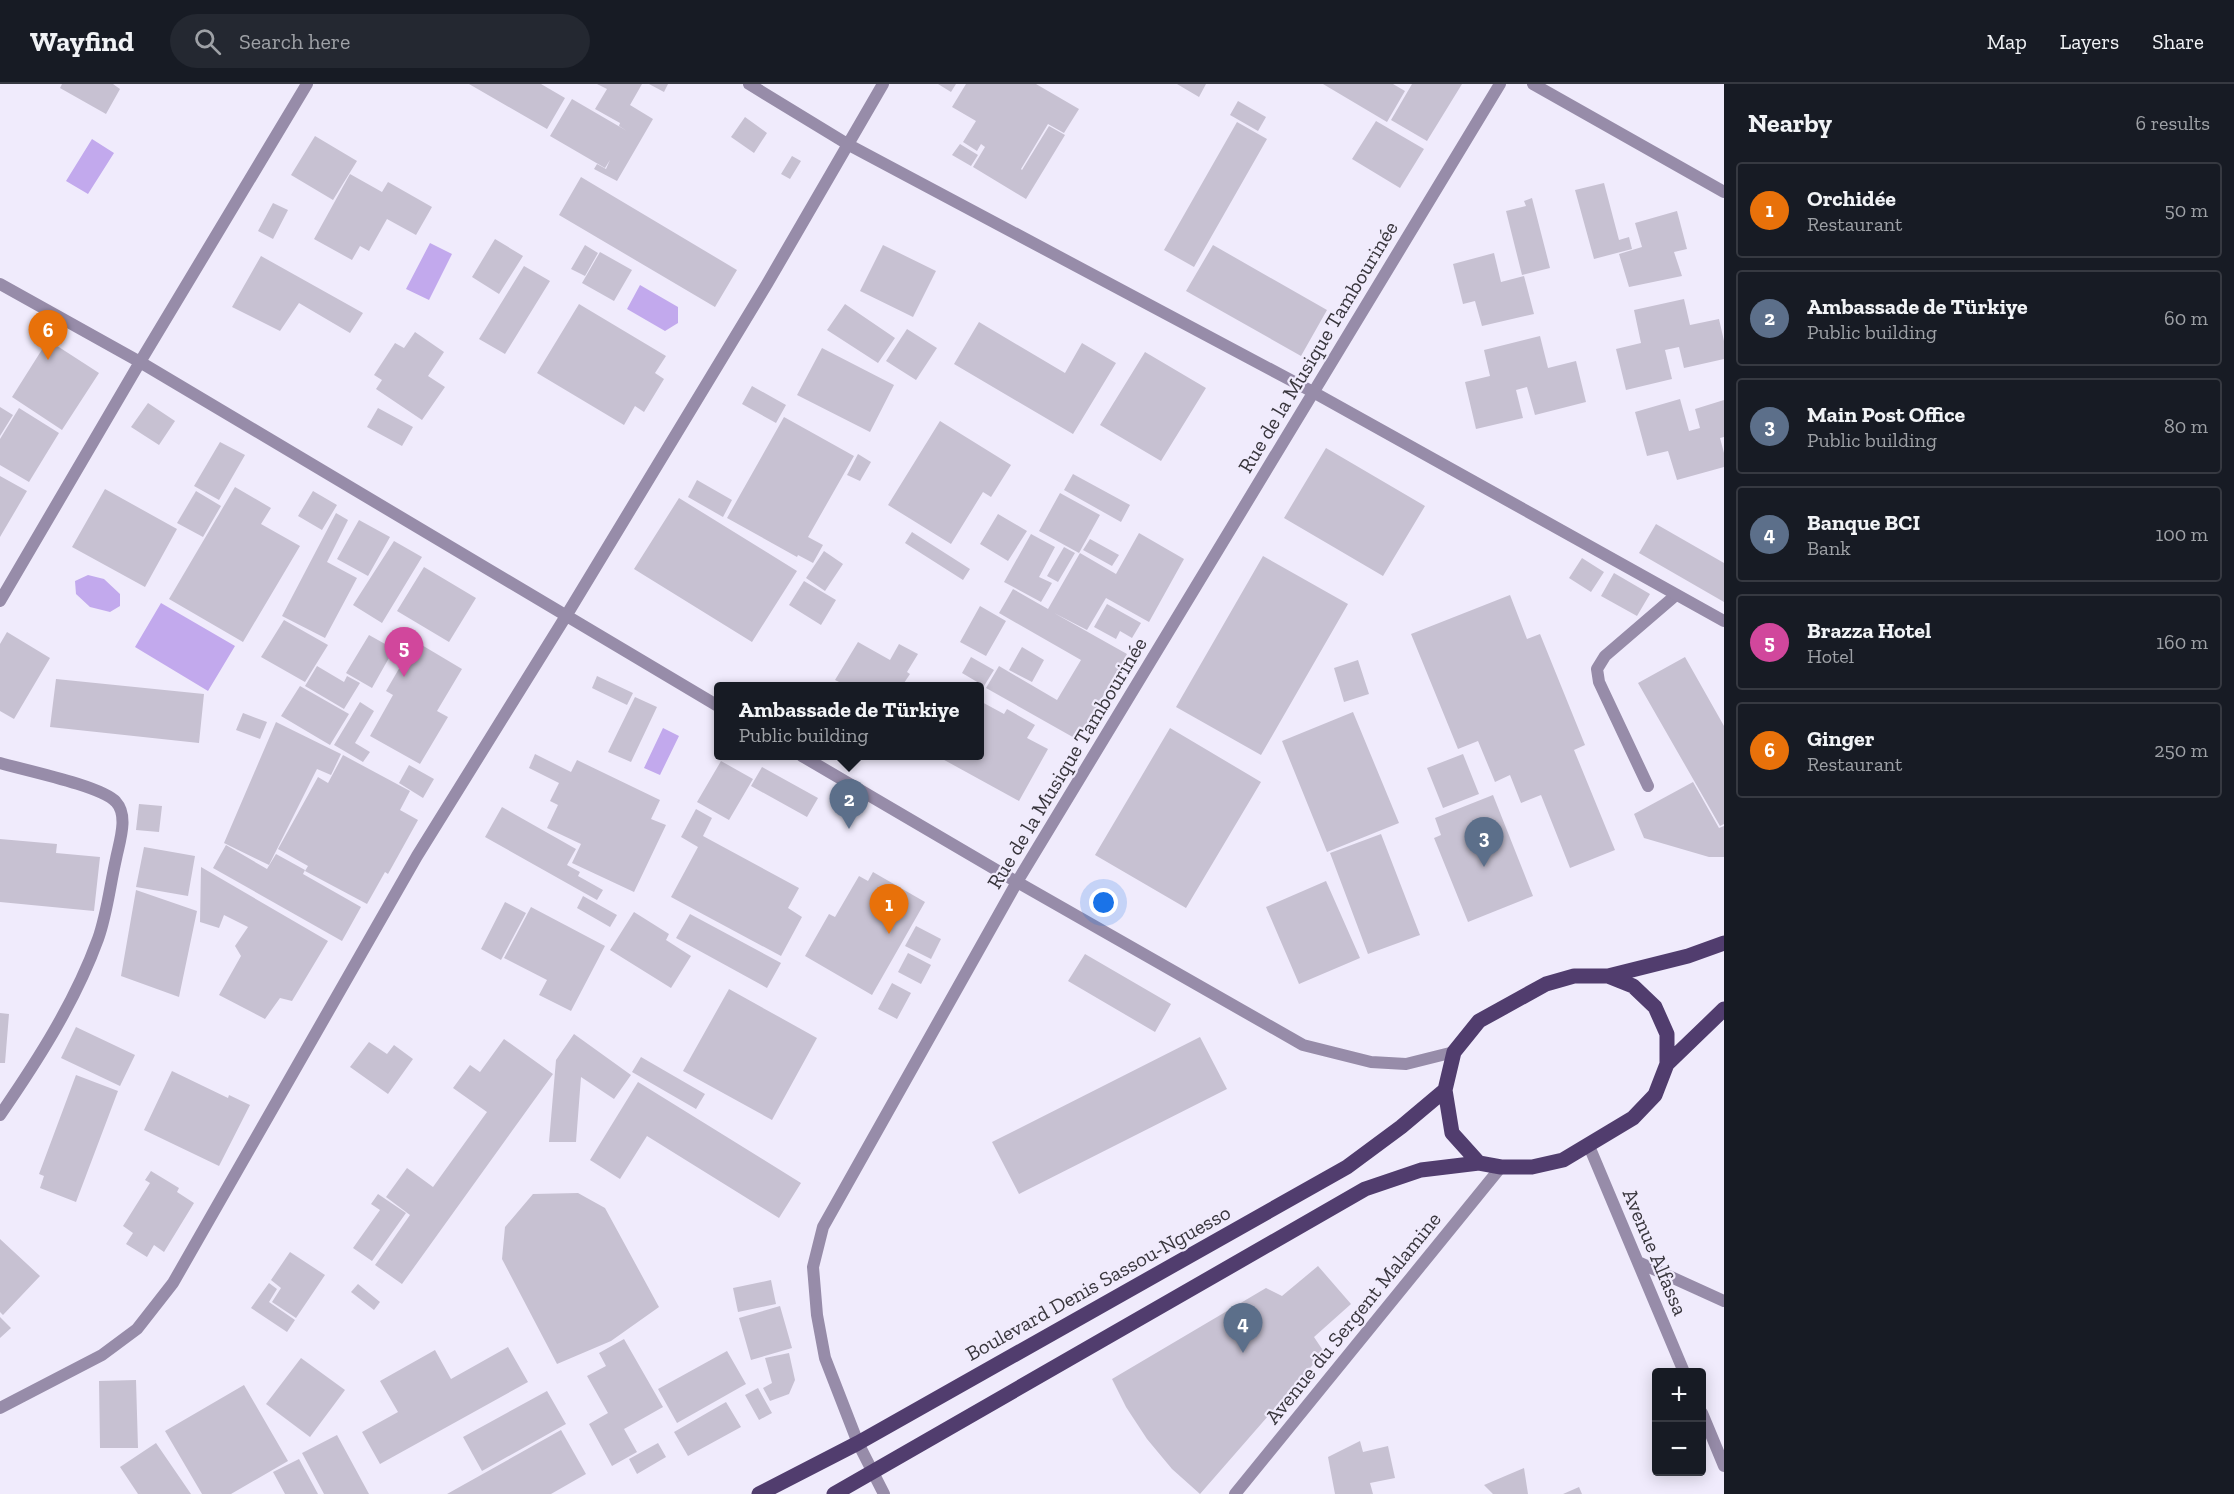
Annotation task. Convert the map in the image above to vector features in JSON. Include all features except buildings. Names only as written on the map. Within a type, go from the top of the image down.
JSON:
[{"type":"main road","points":[[1479,1163],[1452,1133],[1445,1090],[1454,1052],[1479,1022],[1546,984],[1574,976],[1608,976],[1688,956],[1724,943]]},
{"type":"main road","points":[[834,1494],[1365,1189],[1421,1170],[1479,1163],[1501,1167],[1532,1167],[1563,1160],[1633,1118],[1655,1095],[1667,1064],[1667,1034],[1655,1006],[1634,986],[1608,976]]},
{"type":"main road","points":[[1667,1064],[1724,1009]]},
{"type":"main road","name":"Boulevard Denis Sassou-Nguesso","points":[[759,1494],[858,1443],[1347,1167],[1401,1127],[1445,1090]]},
{"type":"street","points":[[0,601],[307,84]]},
{"type":"street","points":[[749,84],[849,145],[1313,393],[1724,621]]},
{"type":"street","points":[[0,1408],[102,1355],[137,1329],[173,1282],[417,856],[566,616],[849,145],[883,84]]},
{"type":"street","name":"Rue de la Musique Tambourinée","points":[[884,1494],[858,1443],[825,1358],[817,1315],[813,1267],[823,1227],[1017,882],[1500,84]]},
{"type":"street","points":[[1533,84],[1724,192]]},
{"type":"street","points":[[0,284],[140,362],[714,704]]},
{"type":"street","points":[[1648,786],[1599,682],[1597,669],[1605,656],[1676,595]]},
{"type":"street","points":[[809,760],[1017,882],[1304,1045],[1371,1062],[1406,1064],[1454,1052]]},
{"type":"street","points":[[0,763],[102,792],[117,803],[122,815],[120,837],[99,937],[77,990],[0,1115]]},
{"type":"street","name":"Avenue Alfassa","points":[[1589,1146],[1682,1368]]},
{"type":"street","name":"Avenue du Sergent Malamine","points":[[1235,1494],[1501,1167]]},
{"type":"street","points":[[1638,1262],[1724,1301]]},
{"type":"street","points":[[1705,1422],[1724,1466]]},
{"type":"shaded area","points":[[92,139],[114,153],[88,194],[66,181]]},
{"type":"shaded area","points":[[430,243],[452,254],[429,300],[406,289]]},
{"type":"shaded area","points":[[640,285],[678,307],[678,323],[665,331],[627,309]]},
{"type":"shaded area","points":[[88,575],[104,579],[120,594],[120,606],[110,612],[90,607],[76,594],[75,581]]},
{"type":"shaded area","points":[[161,603],[235,646],[208,691],[135,647]]},
{"type":"shaded area","points":[[663,728],[679,736],[660,775],[644,768]]},
{"type":"place","name":"Ginger","points":[[48,360]]},
{"type":"place","name":"Brazza Hotel","points":[[404,677]]},
{"type":"place","name":"Ambassade de Türkiye","points":[[849,829]]},
{"type":"place","name":"Main Post Office","points":[[1484,867]]},
{"type":"place","name":"Orchidée","points":[[889,934]]},
{"type":"place","name":"Banque BCI","points":[[1243,1353]]}]
